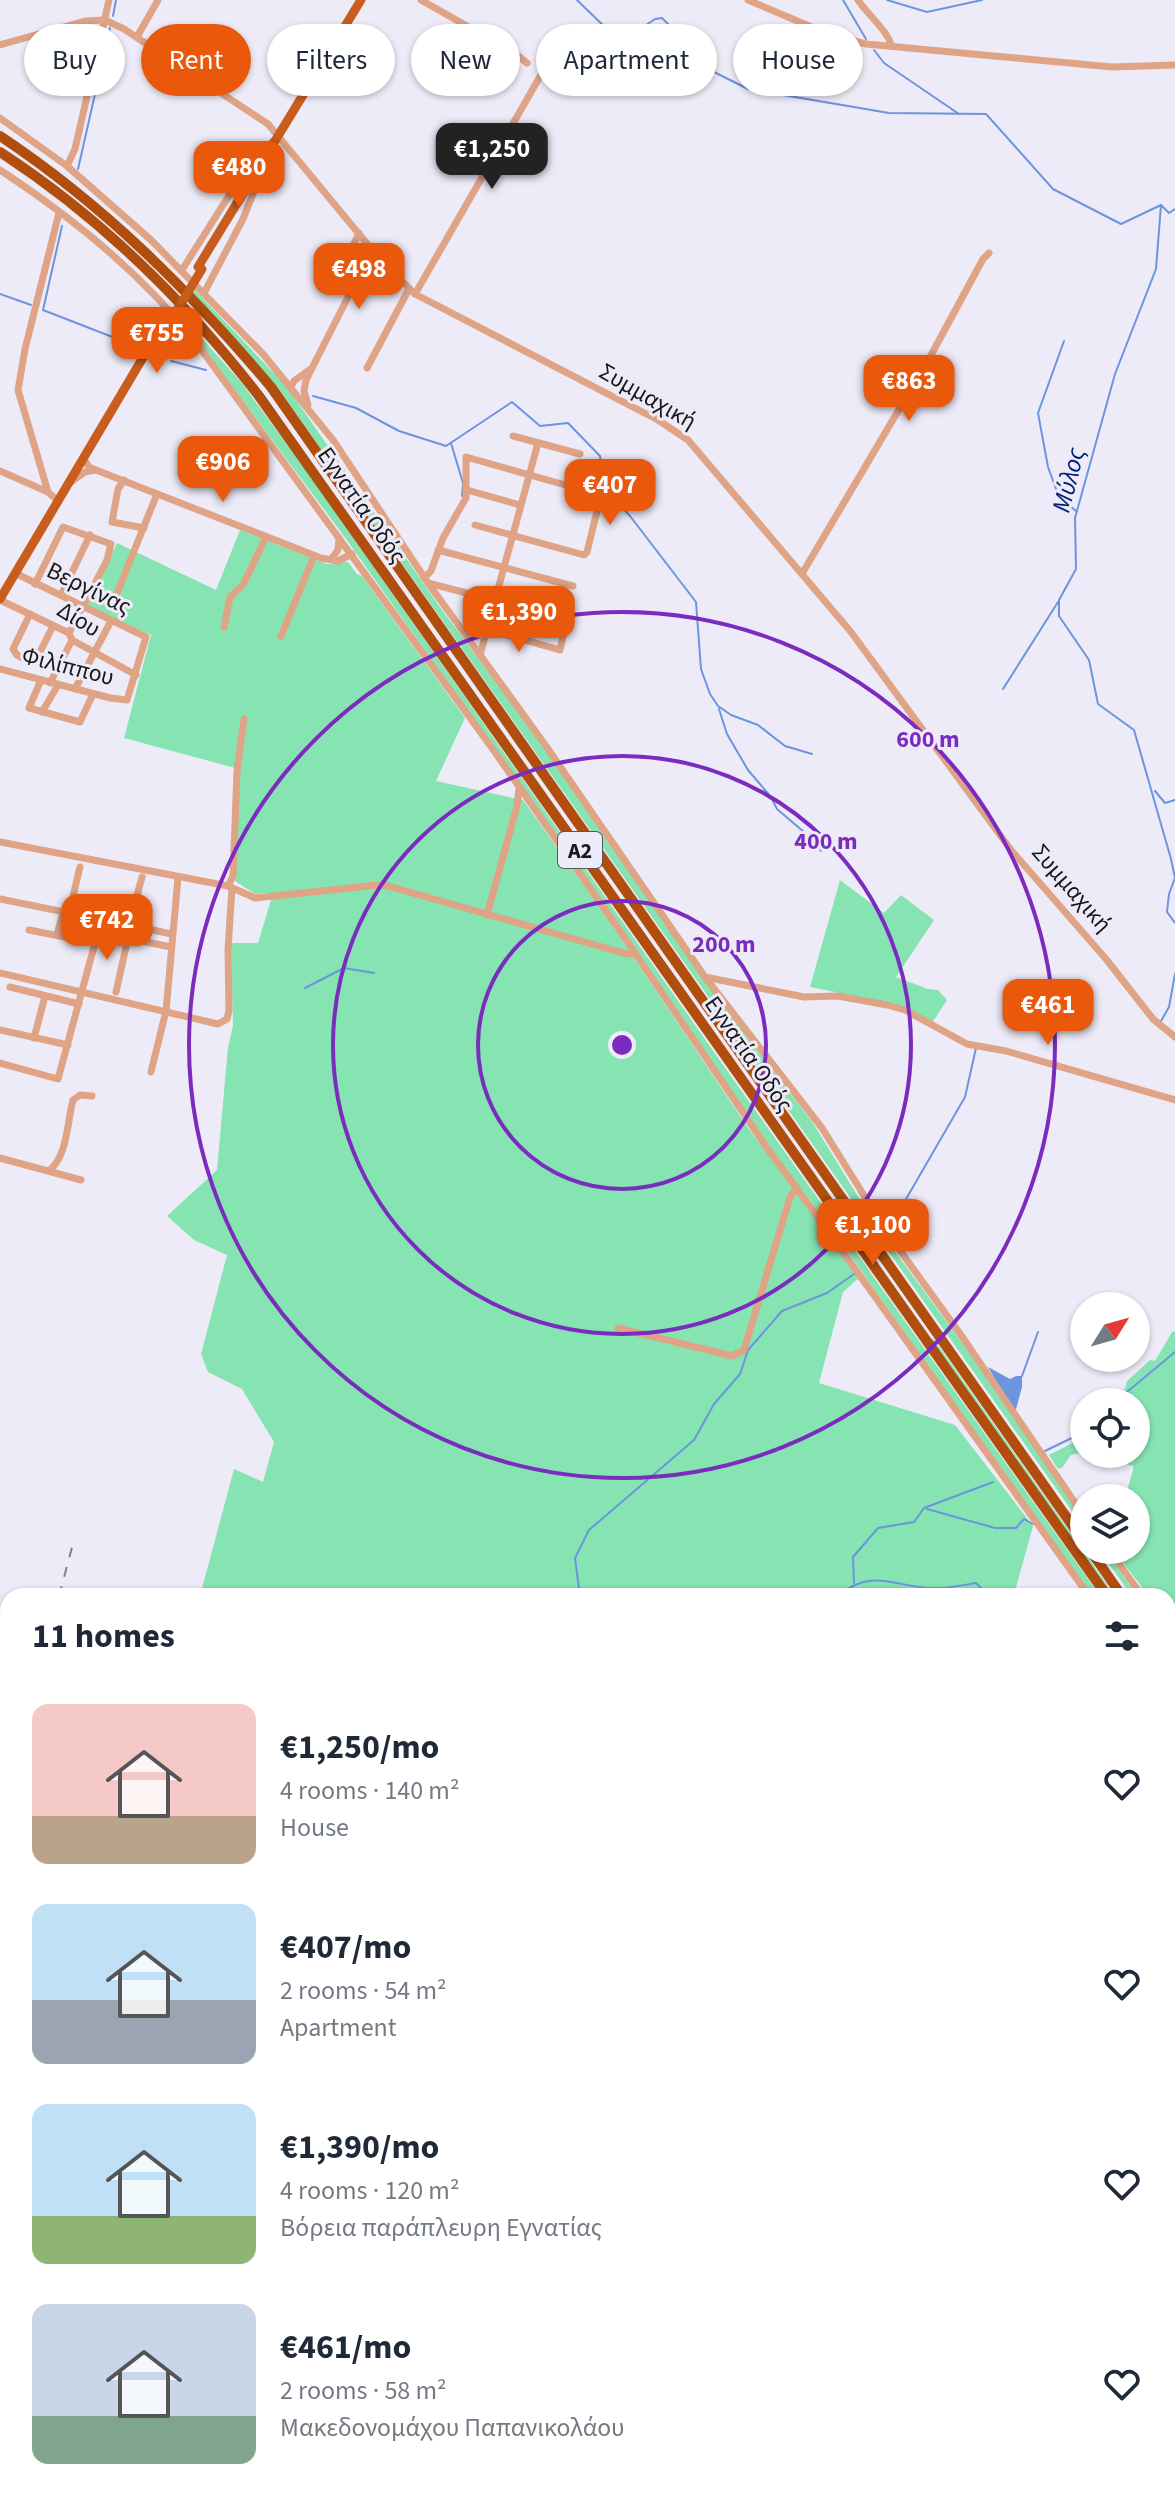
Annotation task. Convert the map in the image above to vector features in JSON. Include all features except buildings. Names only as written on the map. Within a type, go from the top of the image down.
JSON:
[{"type":"highway","name":"Εγνατία Οδός","points":[[0,136],[59,178],[130,238],[203,309],[271,387],[1070,1522]]},
{"type":"highway","name":"Εγνατία Οδός","points":[[0,152],[73,207],[152,275],[195,319],[259,396],[1101,1588]]},
{"type":"highway","points":[[1100,1564],[1116,1588]]},
{"type":"main road","points":[[0,600],[361,0]]},
{"type":"street","points":[[67,166],[75,149],[109,0]]},
{"type":"street","points":[[137,37],[158,0]]},
{"type":"street","points":[[421,0],[527,63]]},
{"type":"street","points":[[748,0],[853,42],[1112,67],[1175,65]]},
{"type":"street","points":[[858,0],[888,35],[891,46]]},
{"type":"street","points":[[0,45],[73,23],[105,20]]},
{"type":"street","name":"Συμμαχική","points":[[105,20],[137,37],[261,118],[280,136],[412,292],[679,433],[694,446],[803,572],[897,691],[1011,850],[1106,959],[1153,1019],[1175,1037]]},
{"type":"street","points":[[367,368],[536,83]]},
{"type":"street","points":[[0,118],[67,166],[182,270],[310,411],[353,468],[426,580],[555,759],[705,977],[822,1128],[874,1214],[1070,1495]]},
{"type":"street","points":[[182,270],[251,161],[280,136]]},
{"type":"street","points":[[204,293],[243,219],[270,151]]},
{"type":"street","points":[[0,170],[102,248],[179,321],[352,554],[519,787],[738,1108],[1083,1588]]},
{"type":"street","points":[[48,492],[18,390],[25,349],[59,213]]},
{"type":"street","points":[[310,411],[304,391],[306,380],[348,297],[345,263],[359,233]]},
{"type":"street","points":[[803,572],[989,253]]},
{"type":"street","points":[[188,261],[211,281]]},
{"type":"street","points":[[291,387],[310,369]]},
{"type":"street","points":[[291,387],[306,380]]},
{"type":"street","points":[[513,436],[580,454]]},
{"type":"street","points":[[480,655],[538,443]]},
{"type":"street","points":[[426,580],[467,490],[464,461],[468,456],[601,495],[584,555],[475,525]]},
{"type":"street","points":[[83,458],[88,466],[96,470],[314,556],[338,561],[352,554]]},
{"type":"street","points":[[83,458],[107,473]]},
{"type":"street","points":[[69,483],[85,472],[96,470]]},
{"type":"street","points":[[0,471],[48,492],[58,501]]},
{"type":"street","points":[[124,480],[118,489],[112,522],[144,528]]},
{"type":"street","points":[[467,490],[520,505]]},
{"type":"street","points":[[113,603],[157,494]]},
{"type":"street","points":[[35,584],[63,527],[108,541],[111,549],[82,607],[50,683],[42,712]]},
{"type":"street","points":[[63,591],[90,535]]},
{"type":"street","points":[[331,559],[339,547],[338,536]]},
{"type":"street","points":[[224,627],[230,597],[243,585],[266,537]]},
{"type":"street","points":[[438,550],[573,586]]},
{"type":"street","points":[[281,636],[314,556]]},
{"type":"street","name":"Βεργίνας","points":[[15,573],[146,637],[136,675]]},
{"type":"street","points":[[426,580],[567,619],[560,650],[486,629]]},
{"type":"street","name":"Δίου","points":[[0,600],[53,626],[136,675]]},
{"type":"street","points":[[30,614],[14,645],[17,655],[29,661],[37,658],[53,626]]},
{"type":"street","points":[[75,689],[111,621]]},
{"type":"street","name":"Φιλίππου","points":[[0,669],[127,700],[136,675]]},
{"type":"street","points":[[50,683],[29,708],[80,722],[93,694]]},
{"type":"street","points":[[0,973],[211,1023],[218,1024],[227,1019],[230,887],[237,771],[244,719]]},
{"type":"street","points":[[487,915],[517,806],[519,787]]},
{"type":"street","points":[[0,842],[230,887],[255,898],[378,885],[627,954],[635,953]]},
{"type":"street","points":[[57,935],[80,867]]},
{"type":"street","points":[[129,925],[142,877]]},
{"type":"street","points":[[151,1072],[166,1011],[178,878]]},
{"type":"street","points":[[0,899],[172,934]]},
{"type":"street","points":[[0,1063],[58,1079],[101,919]]},
{"type":"street","points":[[29,930],[95,943]]},
{"type":"street","points":[[97,932],[171,947]]},
{"type":"street","points":[[116,992],[128,938]]},
{"type":"street","points":[[705,977],[804,997],[838,996],[887,1005],[905,1010],[967,1044],[1175,1100]]},
{"type":"street","points":[[10,987],[79,1004]]},
{"type":"street","points":[[34,1038],[45,996]]},
{"type":"street","points":[[0,1030],[68,1045]]},
{"type":"street","points":[[49,1171],[57,1163],[72,1117],[73,1100],[80,1095],[92,1096]]},
{"type":"street","points":[[0,1158],[81,1180]]},
{"type":"street","points":[[618,1328],[732,1356],[741,1354],[776,1251],[790,1197],[797,1188]]},
{"type":"street","points":[[1119,1564],[1136,1588]]},
{"type":"green space","points":[[194,289],[287,387],[442,610],[537,737],[706,983],[813,1123],[876,1226],[972,1356],[1070,1499],[1070,1508],[280,391],[191,294]]},
{"type":"green space","points":[[180,314],[241,382],[305,469],[1070,1554],[1070,1564],[1077,1564],[1094,1588],[1085,1588],[828,1224],[775,1155],[539,811],[346,539],[197,339],[178,318]]},
{"type":"green space","points":[[240,530],[327,564],[348,562],[362,576],[465,718],[436,781],[523,800],[607,918],[749,1129],[859,1278],[843,1292],[819,1383],[955,1425],[1033,1526],[1016,1588],[202,1588],[234,1469],[263,1482],[274,1442],[242,1389],[208,1372],[201,1354],[227,1255],[194,1240],[167,1216],[217,1170],[228,1047],[233,1026],[231,943],[258,943],[271,900],[269,893],[255,894],[235,881],[239,769],[124,738],[151,635],[86,606],[117,543],[216,590]]},
{"type":"green space","points":[[840,880],[884,913],[901,895],[934,920],[896,977],[938,990],[947,1000],[932,1023],[880,1001],[810,987]]},
{"type":"green space","points":[[1175,1331],[1175,1588],[1143,1588],[1124,1564],[1150,1564],[1150,1484],[1129,1484],[1133,1468],[1150,1468],[1150,1388],[1125,1388],[1127,1381],[1137,1372],[1150,1372],[1150,1360],[1155,1361]]},
{"type":"green space","points":[[933,1338],[1070,1532],[1070,1537],[931,1340]]},
{"type":"green space","points":[[1070,1444],[1070,1456],[1062,1468],[1058,1469],[1049,1455]]},
{"type":"green space","points":[[1089,1564],[1109,1588],[1106,1588]]},
{"type":"green space","points":[[1109,1564],[1115,1564],[1131,1588],[1126,1588]]},
{"type":"water","points":[[988,1367],[1010,1379],[1022,1376],[1015,1413]]},
{"type":"waterway","points":[[113,16],[116,0]]},
{"type":"waterway","points":[[577,0],[610,32],[630,36],[655,19],[662,18],[668,24],[679,51],[748,89],[889,113],[986,114],[1053,189],[1121,224],[1161,205],[1169,213],[1175,209]]},
{"type":"waterway","points":[[843,0],[866,39]]},
{"type":"waterway","points":[[887,0],[927,12],[982,0]]},
{"type":"waterway","points":[[874,50],[884,63],[959,114]]},
{"type":"waterway","points":[[78,169],[95,96]]},
{"type":"waterway","name":"Μύλος","points":[[1161,205],[1156,269],[1115,374],[1075,518],[1076,569],[1059,600],[1059,616],[1089,660],[1098,704],[1134,730],[1171,859],[1175,878],[1167,912],[1175,923]]},
{"type":"waterway","points":[[62,226],[43,310],[133,345]]},
{"type":"waterway","points":[[0,294],[31,305]]},
{"type":"waterway","points":[[1064,341],[1038,413],[1048,467],[1059,497],[1076,511]]},
{"type":"waterway","points":[[171,361],[206,370]]},
{"type":"waterway","points":[[313,396],[356,408],[399,431],[446,446],[512,402],[540,426],[568,423],[600,456],[605,489],[630,516],[696,602],[701,669],[718,706],[731,715],[758,725],[785,746],[812,754]]},
{"type":"waterway","points":[[451,443],[463,483],[462,496]]},
{"type":"waterway","points":[[1003,689],[1058,602]]},
{"type":"waterway","points":[[719,709],[727,734],[748,770],[777,809],[811,838],[821,851]]},
{"type":"waterway","points":[[1155,791],[1165,803],[1175,800]]},
{"type":"waterway","points":[[305,988],[344,968],[374,973]]},
{"type":"waterway","points":[[1161,1021],[1169,1007],[1175,974]]},
{"type":"waterway","points":[[891,1225],[965,1097],[976,1048]]},
{"type":"waterway","points":[[579,1588],[575,1558],[589,1530],[694,1440],[714,1404],[740,1374],[748,1350],[782,1311],[827,1293],[854,1274]]},
{"type":"waterway","points":[[1022,1376],[1038,1332]]},
{"type":"waterway","points":[[1132,1388],[1175,1352]]},
{"type":"waterway","points":[[1045,1451],[1070,1439]]},
{"type":"waterway","points":[[854,1583],[853,1557],[878,1528],[914,1522],[924,1508],[993,1482]]},
{"type":"waterway","points":[[927,1509],[995,1528],[1016,1528],[1024,1519],[1033,1524]]},
{"type":"waterway","points":[[849,1588],[875,1580],[923,1588]]},
{"type":"waterway","points":[[948,1588],[976,1583],[981,1588]]},
{"type":"waterway","points":[[923,1588],[948,1588]]},
{"type":"railway","points":[[61,1588],[74,1540]]}]
